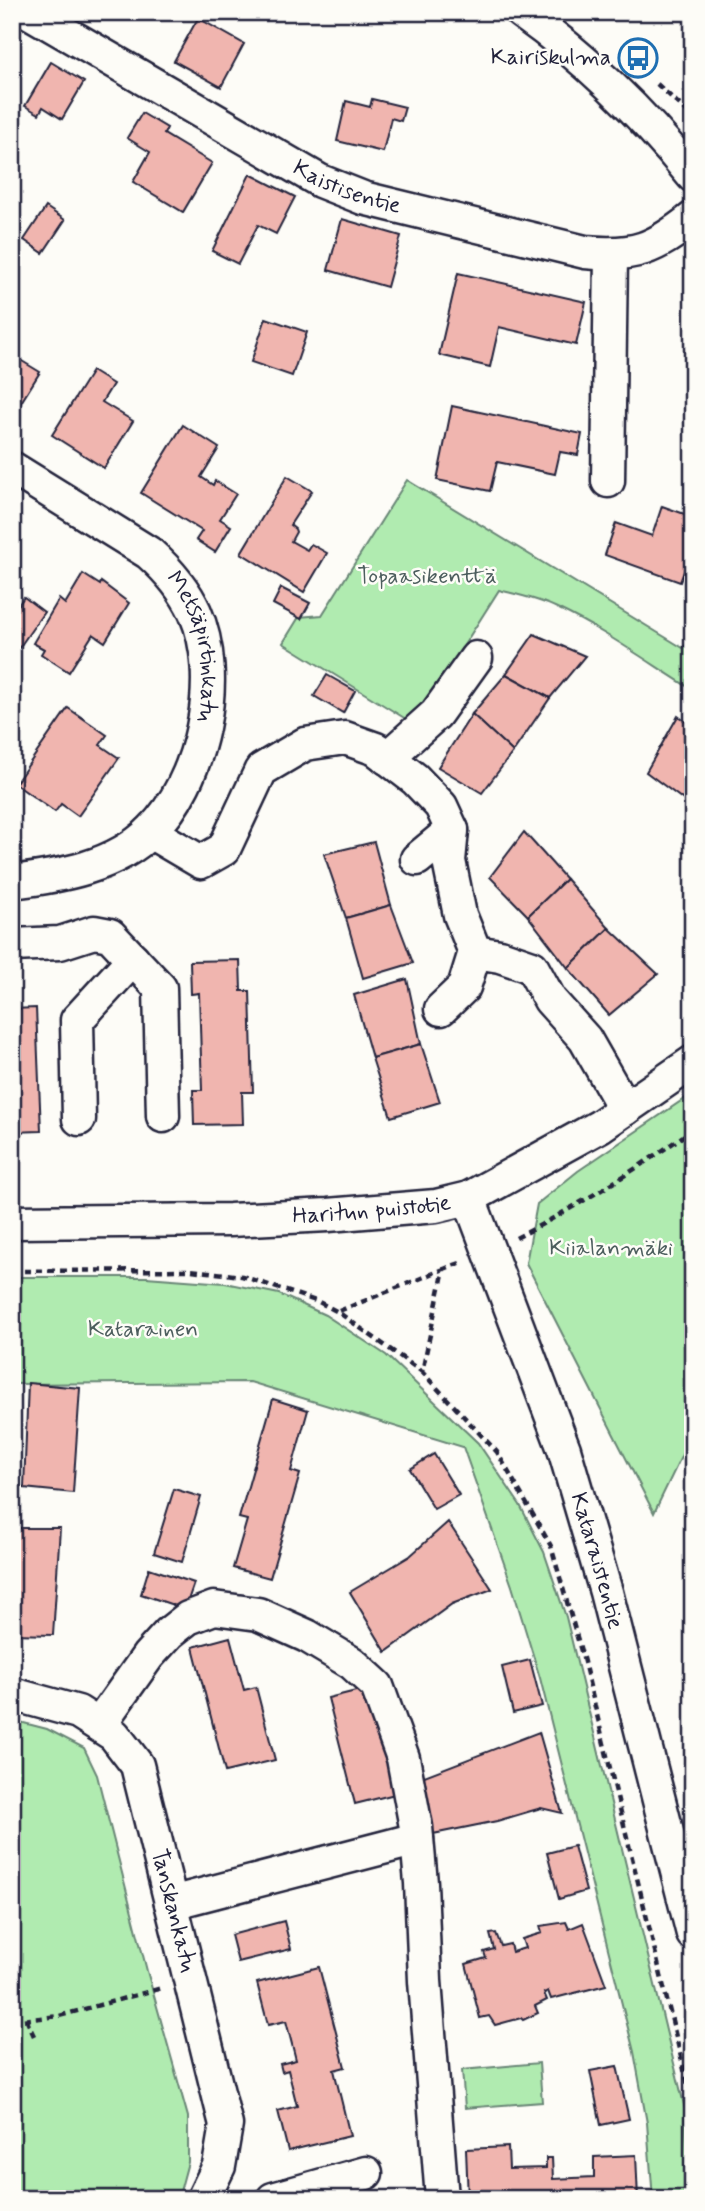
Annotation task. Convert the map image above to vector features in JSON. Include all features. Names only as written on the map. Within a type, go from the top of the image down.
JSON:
[{"type":"street","name":"Kaistisentie","points":[[29,12],[288,163],[331,186],[385,203],[585,252],[611,255],[637,251],[661,242],[693,218]]},
{"type":"street","points":[[522,12],[552,34],[611,86],[661,136],[692,172]]},
{"type":"street","points":[[608,481],[611,255]]},
{"type":"street","name":"Metsäpirtinkatu","points":[[12,468],[149,553],[176,580],[195,613],[208,667],[208,695],[189,770],[167,812],[150,832],[130,847],[85,868],[61,875],[12,882]]},
{"type":"street","points":[[387,758],[436,714],[476,658]]},
{"type":"street","points":[[150,832],[201,862],[224,849],[261,770],[306,744],[345,738],[376,749],[415,779],[441,806],[452,830],[449,861],[460,915],[475,952],[464,987],[441,1009]]},
{"type":"street","points":[[417,859],[452,830]]},
{"type":"street","points":[[12,945],[60,943],[94,932],[110,935],[160,988],[163,1116]]},
{"type":"street","points":[[475,952],[500,956],[532,967],[550,1000],[585,1039],[625,1109]]},
{"type":"street","points":[[79,1119],[77,1020],[133,960]]},
{"type":"street","name":"Haritun puistotie","points":[[12,1222],[230,1220],[436,1206],[469,1198],[600,1126],[693,1062]]},
{"type":"street","name":"Kataraistentie","points":[[469,1198],[564,1449],[606,1592],[693,1934]]},
{"type":"street","points":[[99,1725],[148,1656],[169,1633],[188,1618],[214,1608],[258,1614],[307,1636],[352,1663],[377,1686],[403,1758],[417,1839],[442,2199]]},
{"type":"street","name":"Tanskankatu","points":[[12,1694],[78,1712],[114,1735],[137,1765],[226,2125],[210,2197]]},
{"type":"street","points":[[171,1903],[417,1839]]},
{"type":"street","points":[[274,2199],[366,2173]]},
{"type":"path","points":[[338,1312],[489,1252],[562,1214],[656,1156],[693,1129]]},
{"type":"path","points":[[422,1372],[444,1269]]},
{"type":"path","points":[[12,1271],[191,1270],[242,1276],[319,1301],[422,1372],[497,1452],[551,1546],[583,1658],[692,2106],[693,2121]]},
{"type":"path","points":[[12,2021],[59,2016],[190,1980]]},
{"type":"path","points":[[26,2019],[34,2036]]},
{"type":"green space","name":"Topaasikenttä","points":[[407,480],[683,648],[693,637],[693,690],[609,636],[574,617],[543,602],[499,590],[414,724],[283,643],[299,617],[322,615]]},
{"type":"green space","name":"Kiialanmäki","points":[[693,1093],[693,1432],[654,1513],[526,1263],[537,1204],[578,1171]]},
{"type":"green space","name":"Katarainen","points":[[12,1277],[146,1277],[225,1283],[279,1294],[325,1315],[386,1355],[478,1443],[520,1505],[544,1552],[566,1617],[685,2109],[690,2199],[653,2199],[647,2123],[634,2052],[540,1678],[512,1586],[463,1447],[250,1382],[12,1384]]},
{"type":"green space","points":[[12,1720],[47,1729],[84,1748],[97,1775],[188,2117],[188,2162],[178,2199],[12,2199]]},
{"type":"green space","points":[[539,2063],[542,2102],[465,2108],[462,2070]]},
{"type":"building","points":[[198,18],[244,44],[221,87],[174,61]]},
{"type":"building","points":[[51,62],[84,82],[62,119],[43,107],[39,114],[25,106]]},
{"type":"building","points":[[372,99],[405,107],[401,121],[391,118],[383,152],[337,141],[346,101],[370,107]]},
{"type":"building","points":[[142,113],[167,128],[164,134],[212,163],[183,212],[133,182],[150,152],[127,138]]},
{"type":"building","points":[[250,174],[295,197],[276,234],[258,225],[238,264],[212,251]]},
{"type":"building","points":[[46,207],[65,220],[43,253],[24,240]]},
{"type":"building","points":[[342,219],[401,236],[387,287],[328,270]]},
{"type":"building","points":[[458,273],[586,302],[576,345],[499,327],[490,367],[439,355]]},
{"type":"building","points":[[266,318],[307,332],[292,376],[251,362]]},
{"type":"building","points":[[12,355],[40,372],[15,412],[12,411]]},
{"type":"building","points":[[92,371],[113,384],[102,402],[133,421],[104,468],[52,435]]},
{"type":"building","points":[[452,406],[582,434],[578,455],[560,452],[555,474],[497,462],[490,491],[437,480]]},
{"type":"building","points":[[183,425],[219,448],[201,477],[213,485],[215,481],[236,494],[220,519],[231,526],[215,552],[196,540],[202,531],[141,493]]},
{"type":"building","points":[[287,476],[312,491],[290,525],[296,532],[291,541],[307,550],[311,544],[327,553],[304,592],[241,553]]},
{"type":"building","points":[[662,506],[693,517],[693,547],[680,582],[605,555],[616,523],[652,536]]},
{"type":"building","points":[[83,574],[100,585],[101,582],[129,603],[105,642],[93,634],[69,672],[41,654],[44,649],[33,643],[59,599],[65,604]]},
{"type":"building","points":[[281,588],[310,603],[301,619],[273,604]]},
{"type":"building","points":[[24,597],[44,612],[19,648],[12,644],[12,614]]},
{"type":"building","points":[[534,634],[585,656],[550,698],[506,674]]},
{"type":"building","points":[[506,674],[550,698],[513,752],[472,714]]},
{"type":"building","points":[[327,675],[355,691],[343,713],[314,696]]},
{"type":"building","points":[[68,708],[107,735],[100,745],[119,758],[78,816],[61,804],[55,812],[15,784]]},
{"type":"building","points":[[472,714],[513,752],[482,793],[438,767]]},
{"type":"building","points":[[678,716],[693,727],[693,807],[646,772]]},
{"type":"building","points":[[524,832],[566,879],[528,916],[490,877]]},
{"type":"building","points":[[374,842],[391,905],[346,918],[324,854]]},
{"type":"building","points":[[566,879],[609,928],[568,968],[528,916]]},
{"type":"building","points":[[391,905],[413,963],[363,978],[346,918]]},
{"type":"building","points":[[609,928],[658,974],[609,1015],[568,968]]},
{"type":"building","points":[[240,960],[241,991],[250,991],[253,1092],[242,1092],[243,1124],[194,1125],[193,1090],[202,1090],[199,993],[191,994],[190,961]]},
{"type":"building","points":[[407,979],[421,1044],[372,1058],[354,995]]},
{"type":"building","points":[[36,1008],[41,1131],[12,1132],[12,1009]]},
{"type":"building","points":[[421,1044],[440,1102],[391,1117],[372,1058]]},
{"type":"building","points":[[28,1383],[80,1388],[73,1493],[24,1488]]},
{"type":"building","points":[[273,1399],[308,1410],[291,1471],[300,1474],[270,1578],[233,1568],[247,1520],[239,1518]]},
{"type":"building","points":[[434,1454],[459,1495],[434,1509],[410,1469]]},
{"type":"building","points":[[174,1489],[201,1497],[182,1562],[154,1553]]},
{"type":"building","points":[[448,1522],[492,1589],[452,1604],[386,1652],[350,1592],[410,1556]]},
{"type":"building","points":[[15,1528],[60,1528],[53,1635],[12,1634],[12,1547]]},
{"type":"building","points":[[149,1568],[194,1583],[185,1609],[141,1594]]},
{"type":"building","points":[[230,1637],[244,1690],[256,1687],[275,1760],[225,1772],[193,1647]]},
{"type":"building","points":[[530,1660],[542,1706],[513,1713],[502,1667]]},
{"type":"building","points":[[368,1688],[395,1794],[355,1804],[328,1698]]},
{"type":"building","points":[[539,1732],[562,1813],[541,1808],[497,1821],[433,1834],[419,1778]]},
{"type":"building","points":[[574,1846],[586,1891],[559,1899],[547,1853]]},
{"type":"building","points":[[284,1921],[291,1949],[238,1962],[231,1935]]},
{"type":"building","points":[[566,1922],[569,1929],[583,1923],[606,1985],[551,1999],[548,1991],[544,1993],[547,2000],[535,2006],[538,2013],[523,2020],[521,2018],[495,2025],[489,2016],[480,2018],[466,1964],[486,1958],[484,1952],[494,1949],[490,1934],[496,1933],[501,1946],[510,1944],[512,1952],[525,1948],[522,1939],[542,1933],[540,1926]]},
{"type":"building","points":[[319,1967],[345,2067],[334,2070],[350,2136],[288,2151],[278,2111],[297,2106],[288,2070],[282,2072],[280,2064],[296,2060],[286,2021],[268,2025],[257,1983]]},
{"type":"building","points":[[617,2066],[629,2119],[601,2125],[590,2071]]},
{"type":"building","points":[[508,2147],[509,2169],[546,2168],[546,2158],[552,2158],[553,2179],[594,2177],[594,2157],[636,2155],[638,2199],[468,2199],[466,2149]]},
{"type":"place","name":"Kairiskulma","points":[[638,58]]}]
